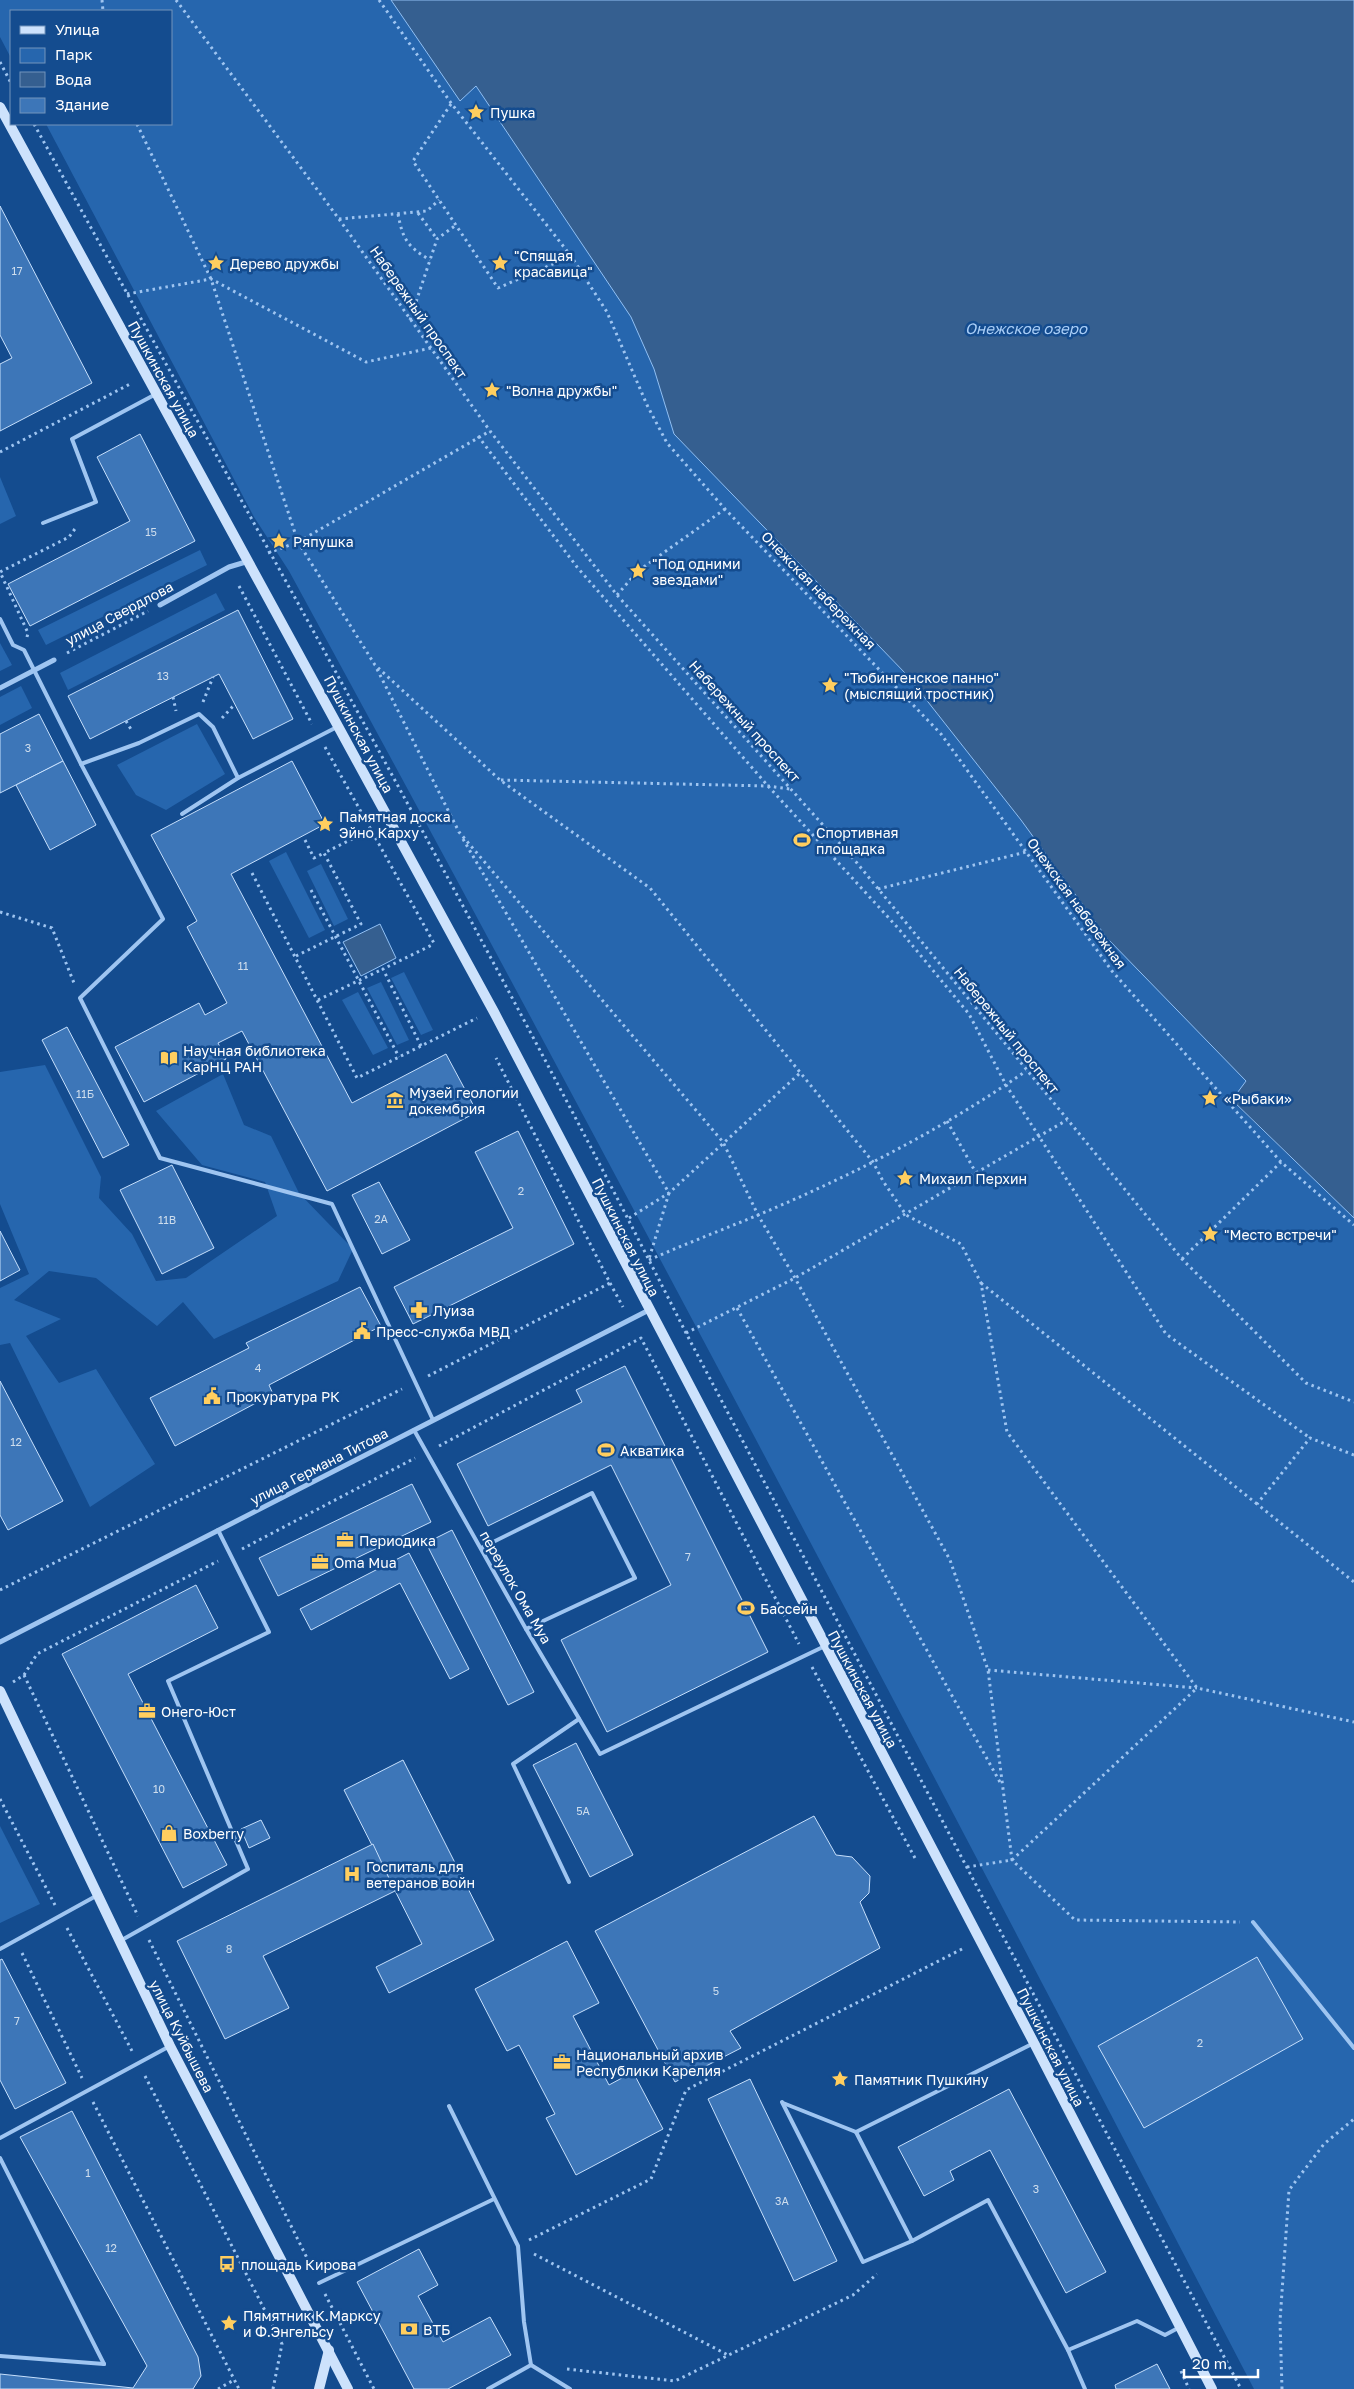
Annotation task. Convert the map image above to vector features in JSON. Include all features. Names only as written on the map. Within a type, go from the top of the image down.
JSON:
[{"type":"street","name":"Пушкинская улица","points":[[0,107],[3,118],[249,560],[494,1012],[1034,2043],[1212,2389]]},
{"type":"street","name":"улица Свердлова","points":[[160,605],[229,568],[249,560]]},
{"type":"street","name":"улица Свердлова","points":[[0,688],[54,660]]},
{"type":"street","name":"улица Германа Титова","points":[[0,1642],[649,1310]]},
{"type":"street","name":"улица Куйбышева","points":[[0,1692],[96,1896],[170,2046],[348,2389]]},
{"type":"street","points":[[319,2389],[329,2350]]},
{"type":"lane","points":[[44,524],[96,502],[72,439],[156,394]]},
{"type":"lane","points":[[0,619],[13,645],[24,650],[81,764],[163,919],[80,998],[160,1158],[332,1204],[433,1420]]},
{"type":"lane","points":[[81,764],[138,743],[199,714],[213,727],[238,778]]},
{"type":"lane","points":[[182,814],[238,778],[339,726]]},
{"type":"lane","name":"переулок Ома Муа","points":[[414,1430],[526,1629],[600,1754],[806,1657]]},
{"type":"lane","points":[[481,1548],[592,1493],[635,1578],[526,1629]]},
{"type":"lane","points":[[119,1941],[144,1929],[248,1869],[168,1681],[269,1632],[218,1530]]},
{"type":"lane","points":[[806,1657],[825,1646]]},
{"type":"lane","points":[[569,1882],[512,1764],[579,1719]]},
{"type":"lane","points":[[0,1949],[96,1896]]},
{"type":"lane","points":[[1253,1922],[1354,2048]]},
{"type":"lane","points":[[856,2132],[1034,2043]]},
{"type":"lane","points":[[0,2138],[170,2046]]},
{"type":"lane","points":[[912,2241],[856,2132],[782,2102],[863,2262],[912,2241],[988,2200],[1068,2350],[1085,2389]]},
{"type":"lane","points":[[449,2106],[518,2246],[524,2322],[531,2365],[570,2389]]},
{"type":"lane","points":[[0,2158],[104,2364],[0,2356]]},
{"type":"lane","points":[[320,2283],[494,2199]]},
{"type":"lane","points":[[1068,2350],[1137,2321],[1165,2335],[1180,2327]]},
{"type":"lane","points":[[488,2389],[531,2365]]},
{"type":"path","name":"Набережный проспект","points":[[176,0],[339,219],[490,431],[617,595],[857,863],[1182,1259],[1306,1383],[1354,1402]]},
{"type":"path","name":"Онежская набережная","points":[[379,0],[451,103],[571,256],[607,312],[647,405],[667,443],[725,509],[941,734],[1112,971],[1281,1162],[1354,1225]]},
{"type":"path","points":[[0,62],[10,81]]},
{"type":"path","points":[[451,103],[413,161],[498,288],[571,256]]},
{"type":"path","points":[[137,125],[211,279],[298,542],[375,665],[459,832],[669,1193],[649,1260],[758,1215],[874,1162],[946,1121],[1026,1071]]},
{"type":"path","points":[[339,219],[427,211],[439,200]]},
{"type":"path","points":[[418,213],[437,239]]},
{"type":"path","points":[[398,214],[402,232],[408,245],[430,260]]},
{"type":"path","points":[[410,320],[437,239],[456,225]]},
{"type":"path","points":[[127,294],[211,279],[366,362],[431,348]]},
{"type":"path","points":[[0,452],[132,383]]},
{"type":"path","points":[[249,560],[298,542],[478,436],[490,431]]},
{"type":"path","points":[[478,436],[577,567],[768,786],[898,928],[969,1014],[1006,1085],[1038,1137],[1166,1334],[1310,1438],[1354,1455]]},
{"type":"path","points":[[28,633],[0,572],[69,536],[96,502]]},
{"type":"path","points":[[617,595],[638,571],[725,509]]},
{"type":"path","points":[[229,568],[319,737],[439,952]]},
{"type":"path","name":"улица Свердлова","points":[[54,660],[160,605]]},
{"type":"path","points":[[375,665],[500,780],[650,888],[874,1162],[883,1181],[906,1215],[961,1244],[981,1283],[1007,1432],[1197,1688]]},
{"type":"path","points":[[199,714],[212,677]]},
{"type":"path","points":[[500,780],[768,786],[790,789]]},
{"type":"path","points":[[305,840],[314,858],[390,821]]},
{"type":"path","points":[[459,832],[723,1142],[758,1215],[796,1278],[950,1560],[988,1670],[1012,1860],[1075,1920],[1253,1922]]},
{"type":"path","points":[[878,889],[1026,852]]},
{"type":"path","points":[[296,956],[361,924],[324,853]]},
{"type":"path","points":[[252,873],[358,1078],[476,1019],[494,1012]]},
{"type":"path","points":[[311,890],[399,1057]]},
{"type":"path","points":[[0,912],[52,928],[80,998]]},
{"type":"path","points":[[318,1000],[434,944]]},
{"type":"path","points":[[383,969],[421,1046]]},
{"type":"path","points":[[471,1011],[480,1028]]},
{"type":"path","points":[[0,1590],[610,1283],[494,1054]]},
{"type":"path","points":[[629,1218],[669,1193],[800,1073]]},
{"type":"path","points":[[686,1333],[796,1278],[1067,1120]]},
{"type":"path","points":[[946,1121],[976,1173]]},
{"type":"path","points":[[1182,1259],[1281,1162]]},
{"type":"path","points":[[981,1283],[1121,1393],[1354,1582]]},
{"type":"path","points":[[737,1308],[1002,1786]]},
{"type":"path","points":[[374,2389],[144,1929],[24,1675],[37,1654],[230,1555],[641,1338],[806,1657],[917,1863]]},
{"type":"path","points":[[1257,1504],[1310,1438]]},
{"type":"path","points":[[988,1670],[1197,1688],[1354,1722]]},
{"type":"path","points":[[967,1867],[1012,1860],[1197,1688]]},
{"type":"path","points":[[0,1799],[282,2344],[273,2389]]},
{"type":"path","points":[[959,1940],[968,1957]]},
{"type":"path","points":[[16,1941],[88,2091],[239,2389]]},
{"type":"path","points":[[518,2246],[651,2179],[686,2090],[964,1948]]},
{"type":"path","points":[[1282,2389],[1280,2321],[1289,2190],[1324,2144],[1354,2118]]},
{"type":"path","points":[[518,2246],[728,2355]]},
{"type":"path","points":[[531,2365],[675,2381],[854,2295],[883,2268]]},
{"type":"path","points":[[1165,2335],[1188,2389]]},
{"type":"path","points":[[218,2389],[234,2380]]},
{"type":"green space","points":[[0,0],[391,0],[460,100],[476,86],[632,317],[654,369],[674,434],[906,674],[1021,820],[1107,938],[1246,1081],[1232,1101],[1354,1218],[1354,2389],[1254,2389],[896,1705],[534,1023],[289,571],[254,517],[47,125],[172,125],[172,10],[10,10],[10,56],[0,37]]},
{"type":"green space","points":[[0,477],[16,516],[0,524]]},
{"type":"green space","points":[[200,550],[207,565],[46,645],[38,630]]},
{"type":"green space","points":[[216,593],[225,610],[68,690],[60,673]]},
{"type":"green space","points":[[0,643],[12,665],[0,671]]},
{"type":"green space","points":[[21,686],[32,708],[0,725],[0,697]]},
{"type":"green space","points":[[197,724],[225,774],[166,810],[136,795],[117,765]]},
{"type":"green space","points":[[286,852],[325,930],[309,938],[269,861]]},
{"type":"green space","points":[[321,864],[348,919],[334,926],[307,871]]},
{"type":"green space","points":[[404,972],[433,1030],[421,1035],[391,978]]},
{"type":"green space","points":[[381,982],[409,1040],[397,1045],[367,988]]},
{"type":"green space","points":[[358,992],[388,1048],[373,1055],[342,1000]]},
{"type":"green space","points":[[45,1065],[101,1177],[99,1198],[132,1234],[156,1281],[186,1278],[277,1216],[265,1182],[202,1165],[156,1111],[223,1074],[244,1125],[271,1136],[299,1193],[353,1249],[338,1281],[214,1339],[183,1302],[157,1326],[96,1278],[49,1271],[14,1300],[61,1319],[26,1336],[59,1383],[96,1369],[155,1464],[90,1507],[10,1343],[0,1345],[0,1288],[29,1274],[0,1204],[0,1072]]},
{"type":"green space","points":[[0,1826],[40,1904],[0,1923]]},
{"type":"water","name":"Онежское озеро","points":[[391,0],[1354,0],[1354,1218],[1232,1100],[1246,1081],[1107,938],[1021,820],[906,674],[674,434],[654,369],[631,317],[476,86],[460,101]]},
{"type":"water","points":[[380,924],[396,958],[361,976],[343,942]]},
{"type":"building","points":[[0,206],[92,383],[0,431],[0,364],[12,358],[0,335]]},
{"type":"building","points":[[140,434],[195,541],[30,626],[8,584],[130,521],[97,457]]},
{"type":"building","points":[[238,610],[293,719],[253,739],[219,674],[90,739],[68,696]]},
{"type":"building","points":[[39,714],[63,761],[0,793],[0,734]]},
{"type":"building","points":[[63,761],[96,825],[50,850],[16,785]]},
{"type":"building","points":[[292,761],[325,824],[231,874],[352,1103],[446,1054],[477,1112],[327,1191],[242,1031],[218,1043],[226,1059],[144,1102],[115,1047],[199,1003],[205,1015],[227,1003],[187,927],[197,921],[151,835]]},
{"type":"building","points":[[67,1027],[129,1145],[103,1158],[42,1040]]},
{"type":"building","points":[[518,1131],[574,1244],[413,1324],[394,1287],[513,1228],[475,1152]]},
{"type":"building","points":[[172,1165],[214,1248],[162,1274],[120,1190]]},
{"type":"building","points":[[379,1182],[410,1240],[382,1254],[352,1195]]},
{"type":"building","points":[[0,1231],[20,1270],[0,1281]]},
{"type":"building","points":[[360,1287],[381,1326],[269,1385],[273,1394],[175,1446],[150,1398],[249,1348],[246,1343]]},
{"type":"building","points":[[625,1366],[768,1652],[607,1732],[561,1640],[671,1585],[611,1465],[488,1526],[457,1464],[582,1402],[576,1390]]},
{"type":"building","points":[[0,1381],[63,1501],[8,1530],[0,1515]]},
{"type":"building","name":"Периодика","points":[[412,1484],[431,1522],[278,1596],[259,1558]]},
{"type":"building","points":[[452,1530],[534,1692],[508,1705],[426,1543]]},
{"type":"building","points":[[409,1553],[469,1669],[450,1679],[400,1583],[311,1630],[300,1609]]},
{"type":"building","points":[[196,1585],[218,1628],[128,1674],[227,1865],[183,1888],[62,1654]]},
{"type":"building","points":[[576,1743],[633,1855],[590,1877],[533,1765]]},
{"type":"building","points":[[403,1760],[494,1940],[389,1993],[376,1967],[422,1944],[344,1790]]},
{"type":"building","points":[[814,1816],[836,1855],[852,1857],[870,1876],[869,1893],[860,1902],[880,1948],[730,2031],[741,2048],[675,2082],[595,1931]]},
{"type":"building","points":[[261,1820],[270,1838],[249,1848],[241,1829]]},
{"type":"building","points":[[373,1844],[395,1891],[263,1956],[289,2008],[225,2039],[177,1941]]},
{"type":"building","name":"Национальный архив Республики Карелия","points":[[567,1941],[599,2003],[573,2016],[609,2085],[633,2072],[663,2129],[576,2175],[546,2118],[555,2114],[519,2045],[507,2051],[475,1989]]},
{"type":"building","points":[[1257,1957],[1303,2039],[1144,2128],[1098,2046]]},
{"type":"building","points":[[2,1959],[66,2083],[15,2109],[0,2080],[0,1960]]},
{"type":"building","points":[[750,2079],[837,2261],[794,2281],[708,2099]]},
{"type":"building","points":[[1009,2089],[1106,2272],[1066,2293],[990,2150],[950,2171],[954,2180],[924,2196],[898,2147]]},
{"type":"building","points":[[72,2111],[198,2357],[201,2376],[193,2389],[0,2389],[0,2374],[133,2388],[147,2366],[20,2137]]},
{"type":"building","name":"ВТБ","points":[[419,2249],[438,2285],[418,2296],[443,2342],[490,2317],[511,2355],[448,2389],[414,2389],[357,2282]]},
{"type":"building","points":[[1157,2364],[1170,2389],[1116,2389],[1115,2385]]},
{"type":"place","name":"Пушка","points":[[476,112]]},
{"type":"place","name":"Дерево дружбы","points":[[216,263]]},
{"type":"place","name":"\"Спящая красавица\"","points":[[500,263]]},
{"type":"place","name":"\"Волна дружбы\"","points":[[492,390]]},
{"type":"place","name":"Ряпушка","points":[[279,541]]},
{"type":"place","name":"\"Под одними звездами\"","points":[[638,571]]},
{"type":"place","name":"\"Тюбингенское панно\" (мыслящий тростник)","points":[[830,685]]},
{"type":"place","name":"Памятная доска Эйно Карху","points":[[325,824]]},
{"type":"place","name":"Спортивная площадка","points":[[802,840]]},
{"type":"place","name":"Научная библиотека КарНЦ РАН","points":[[169,1058]]},
{"type":"place","name":"«Рыбаки»","points":[[1210,1098]]},
{"type":"place","name":"Музей геологии докембрия","points":[[395,1100]]},
{"type":"place","name":"Михаил Перхин","points":[[905,1178]]},
{"type":"place","name":"\"Место встречи\"","points":[[1210,1234]]},
{"type":"place","name":"Луиза","points":[[419,1310]]},
{"type":"place","name":"Пресс-служба МВД","points":[[362,1331]]},
{"type":"place","name":"Прокуратура РК","points":[[212,1396]]},
{"type":"place","name":"Акватика","points":[[606,1450]]},
{"type":"place","name":"Периодика","points":[[345,1540]]},
{"type":"place","name":"Oma Mua","points":[[320,1562]]},
{"type":"place","name":"Бассейн","points":[[746,1608]]},
{"type":"place","name":"Онего-Юст","points":[[147,1711]]},
{"type":"place","name":"Boxberry","points":[[169,1833]]},
{"type":"place","name":"Госпиталь для ветеранов войн","points":[[352,1874]]},
{"type":"place","name":"Национальный архив Республики Карелия","points":[[562,2062]]},
{"type":"place","name":"Памятник Пушкину","points":[[840,2079]]},
{"type":"place","name":"площадь Кирова","points":[[227,2264]]},
{"type":"place","name":"Пямятник К.Марксу и Ф.Энгельсу","points":[[229,2323]]},
{"type":"place","name":"ВТБ","points":[[409,2329]]}]
